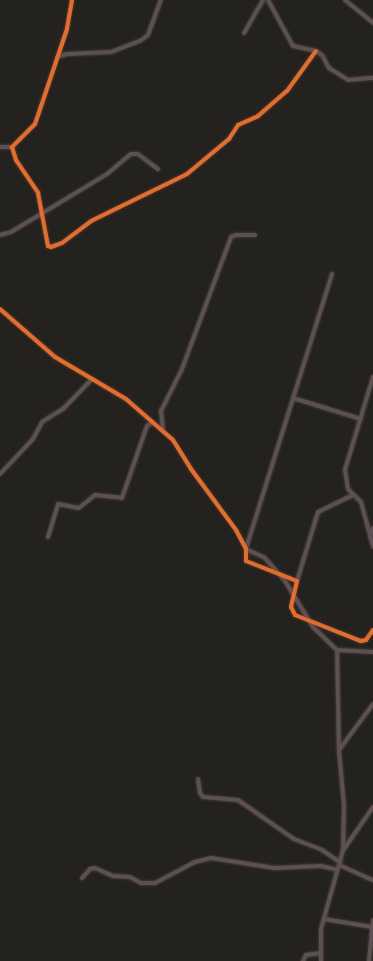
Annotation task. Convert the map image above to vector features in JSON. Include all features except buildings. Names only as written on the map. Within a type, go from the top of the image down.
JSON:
[{"type":"street","points":[[0,147],[12,147],[35,124],[68,22],[72,0]]},
{"type":"street","points":[[57,57],[67,54],[111,52],[140,41],[148,35],[161,0]]},
{"type":"street","points":[[244,33],[263,0]]},
{"type":"street","points":[[268,0],[278,16],[291,45],[316,51],[322,55],[329,68],[348,80],[373,78]]},
{"type":"street","points":[[345,0],[373,22]]},
{"type":"street","points":[[12,147],[16,160],[38,193],[48,246],[55,246],[92,221],[186,174],[229,139],[238,125],[258,116],[285,94],[316,51]]},
{"type":"street","points":[[0,235],[11,232],[113,170],[131,154],[138,154],[158,169]]},
{"type":"street","points":[[163,431],[161,411],[182,369],[231,238],[236,235],[255,235]]},
{"type":"street","points":[[297,581],[248,563],[244,558],[332,274]]},
{"type":"street","points":[[0,309],[55,357],[126,398],[178,446],[191,470],[236,530],[246,549],[260,554],[278,573],[311,622],[337,650],[339,751],[344,805],[343,850],[324,918],[320,961]]},
{"type":"street","points":[[373,377],[345,470],[348,489],[361,502],[373,546]]},
{"type":"street","points":[[0,474],[30,443],[42,422],[63,409],[92,379]]},
{"type":"street","points":[[293,398],[361,419]]},
{"type":"street","points":[[48,537],[58,504],[79,508],[96,495],[122,498],[146,426],[153,422]]},
{"type":"street","points":[[353,495],[318,512],[297,581],[291,607],[293,612],[311,622],[360,641],[366,640],[373,630]]},
{"type":"street","points":[[370,537],[373,528]]},
{"type":"street","points":[[337,650],[373,652]]},
{"type":"street","points":[[339,751],[373,704]]},
{"type":"street","points":[[198,779],[200,793],[203,797],[238,800],[294,839],[322,850],[339,866],[373,880]]},
{"type":"street","points":[[343,850],[373,807]]},
{"type":"street","points":[[82,878],[90,869],[95,868],[113,876],[130,877],[141,883],[156,883],[195,862],[210,858],[274,868],[339,866]]},
{"type":"street","points":[[324,918],[372,927]]},
{"type":"street","points":[[370,961],[373,920]]},
{"type":"street","points":[[303,961],[306,955],[321,953]]},
{"type":"cycle path","points":[[72,0],[67,29],[35,124],[12,147],[16,160],[38,193],[48,246],[51,247],[62,243],[91,221],[187,174],[229,139],[238,125],[258,116],[287,91],[316,51]]},
{"type":"cycle path","points":[[0,309],[55,357],[126,399],[173,440],[191,469],[236,530],[246,549],[246,561],[297,581],[291,607],[295,615],[361,641],[366,640],[373,630]]}]
